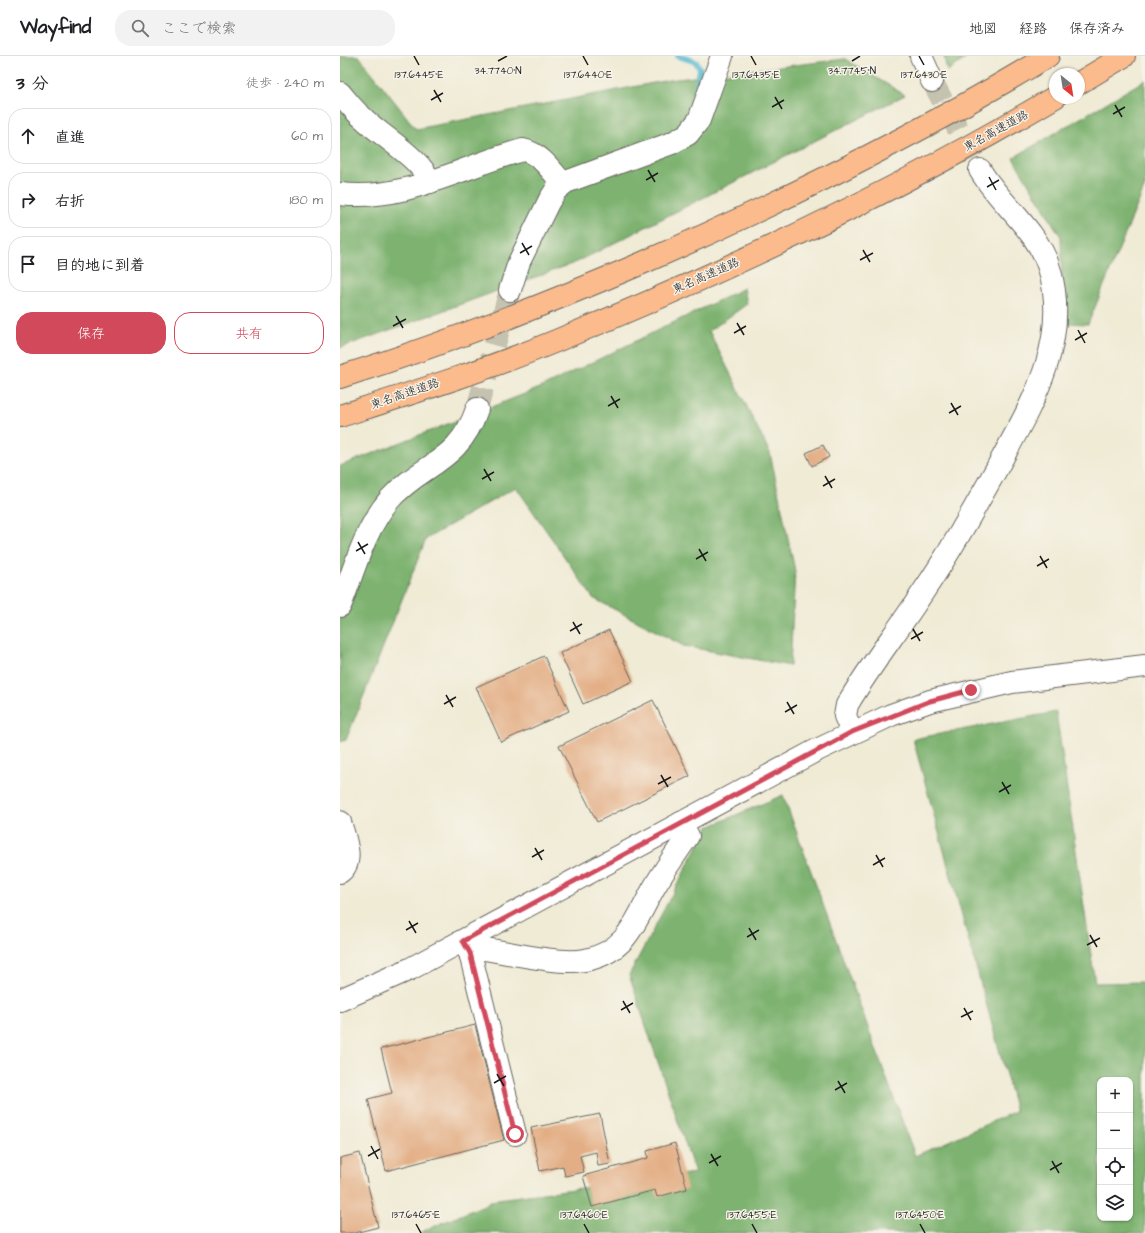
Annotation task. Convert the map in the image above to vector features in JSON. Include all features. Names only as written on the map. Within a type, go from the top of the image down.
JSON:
[{"type":"highway","points":[[960,107],[1027,56]]},
{"type":"highway","points":[[340,376],[386,362],[542,306],[696,240],[792,195],[896,142],[1048,56]]},
{"type":"highway","points":[[1085,79],[1124,56]]},
{"type":"highway","name":"東名高速道路","points":[[340,416],[554,342],[712,275],[806,231],[912,176],[1049,100]]},
{"type":"street","points":[[510,290],[519,262],[556,190],[563,184],[578,177],[672,143],[688,134],[699,120],[722,56]]},
{"type":"street","points":[[922,56],[932,80]]},
{"type":"street","points":[[340,93],[363,118],[428,174],[430,182]]},
{"type":"street","points":[[340,194],[373,195],[399,191],[523,150],[533,152],[563,184]]},
{"type":"street","points":[[852,732],[845,716],[847,705],[922,595],[972,513],[1037,393],[1050,352],[1054,331],[1053,288],[1050,271],[1044,254],[1026,225],[1000,199],[980,170]]},
{"type":"street","points":[[340,606],[368,534],[382,510],[398,491],[454,449],[472,424],[476,409]]},
{"type":"street","points":[[340,1000],[466,947],[681,823],[852,732],[930,701],[971,690],[1053,676],[1145,666]]},
{"type":"street","points":[[340,822],[348,852],[348,861],[344,870],[340,872]]},
{"type":"street","points":[[466,947],[561,961],[584,960],[607,952],[626,938],[639,918],[662,875],[688,836],[681,823]]},
{"type":"street","points":[[466,947],[515,1134]]},
{"type":"green space","points":[[340,56],[359,56],[416,129],[669,80],[845,59],[905,95],[577,262],[340,348]]},
{"type":"green space","points":[[944,56],[970,56],[947,71]]},
{"type":"green space","points":[[1145,80],[1145,186],[1088,324],[1063,323],[1061,237],[1013,158]]},
{"type":"green space","points":[[744,288],[747,304],[709,331],[770,453],[795,571],[790,666],[684,646],[593,598],[516,487],[426,539],[346,740],[340,742],[340,466],[540,388]]},
{"type":"green space","points":[[1056,712],[1095,983],[1145,982],[1145,1233],[419,1233],[498,1199],[695,1173],[629,975],[708,827],[783,795],[915,1156],[1016,1111],[913,739]]},
{"type":"building","points":[[823,445],[829,457],[812,466],[806,453]]},
{"type":"building","points":[[609,630],[633,681],[583,704],[560,653]]},
{"type":"building","points":[[544,656],[569,711],[501,742],[476,687]]},
{"type":"building","points":[[653,700],[690,776],[597,822],[559,746]]},
{"type":"building","points":[[475,1025],[504,1140],[386,1171],[368,1099],[392,1093],[381,1049]]},
{"type":"building","points":[[600,1114],[610,1164],[598,1166],[596,1152],[580,1156],[584,1172],[565,1176],[563,1166],[540,1171],[531,1128]]},
{"type":"building","points":[[675,1143],[687,1189],[657,1197],[655,1190],[592,1207],[583,1176],[648,1158],[647,1151]]},
{"type":"building","points":[[360,1153],[378,1227],[355,1233],[340,1233],[340,1158]]},
{"type":"waterway","points":[[678,56],[696,62],[700,69],[697,87]]},
{"type":"tunnel","points":[[932,81],[980,170]]},
{"type":"tunnel","points":[[477,409],[510,290]]},
{"type":"route","points":[[515,1134],[470,953],[463,941],[852,732],[930,701],[971,690]]}]
